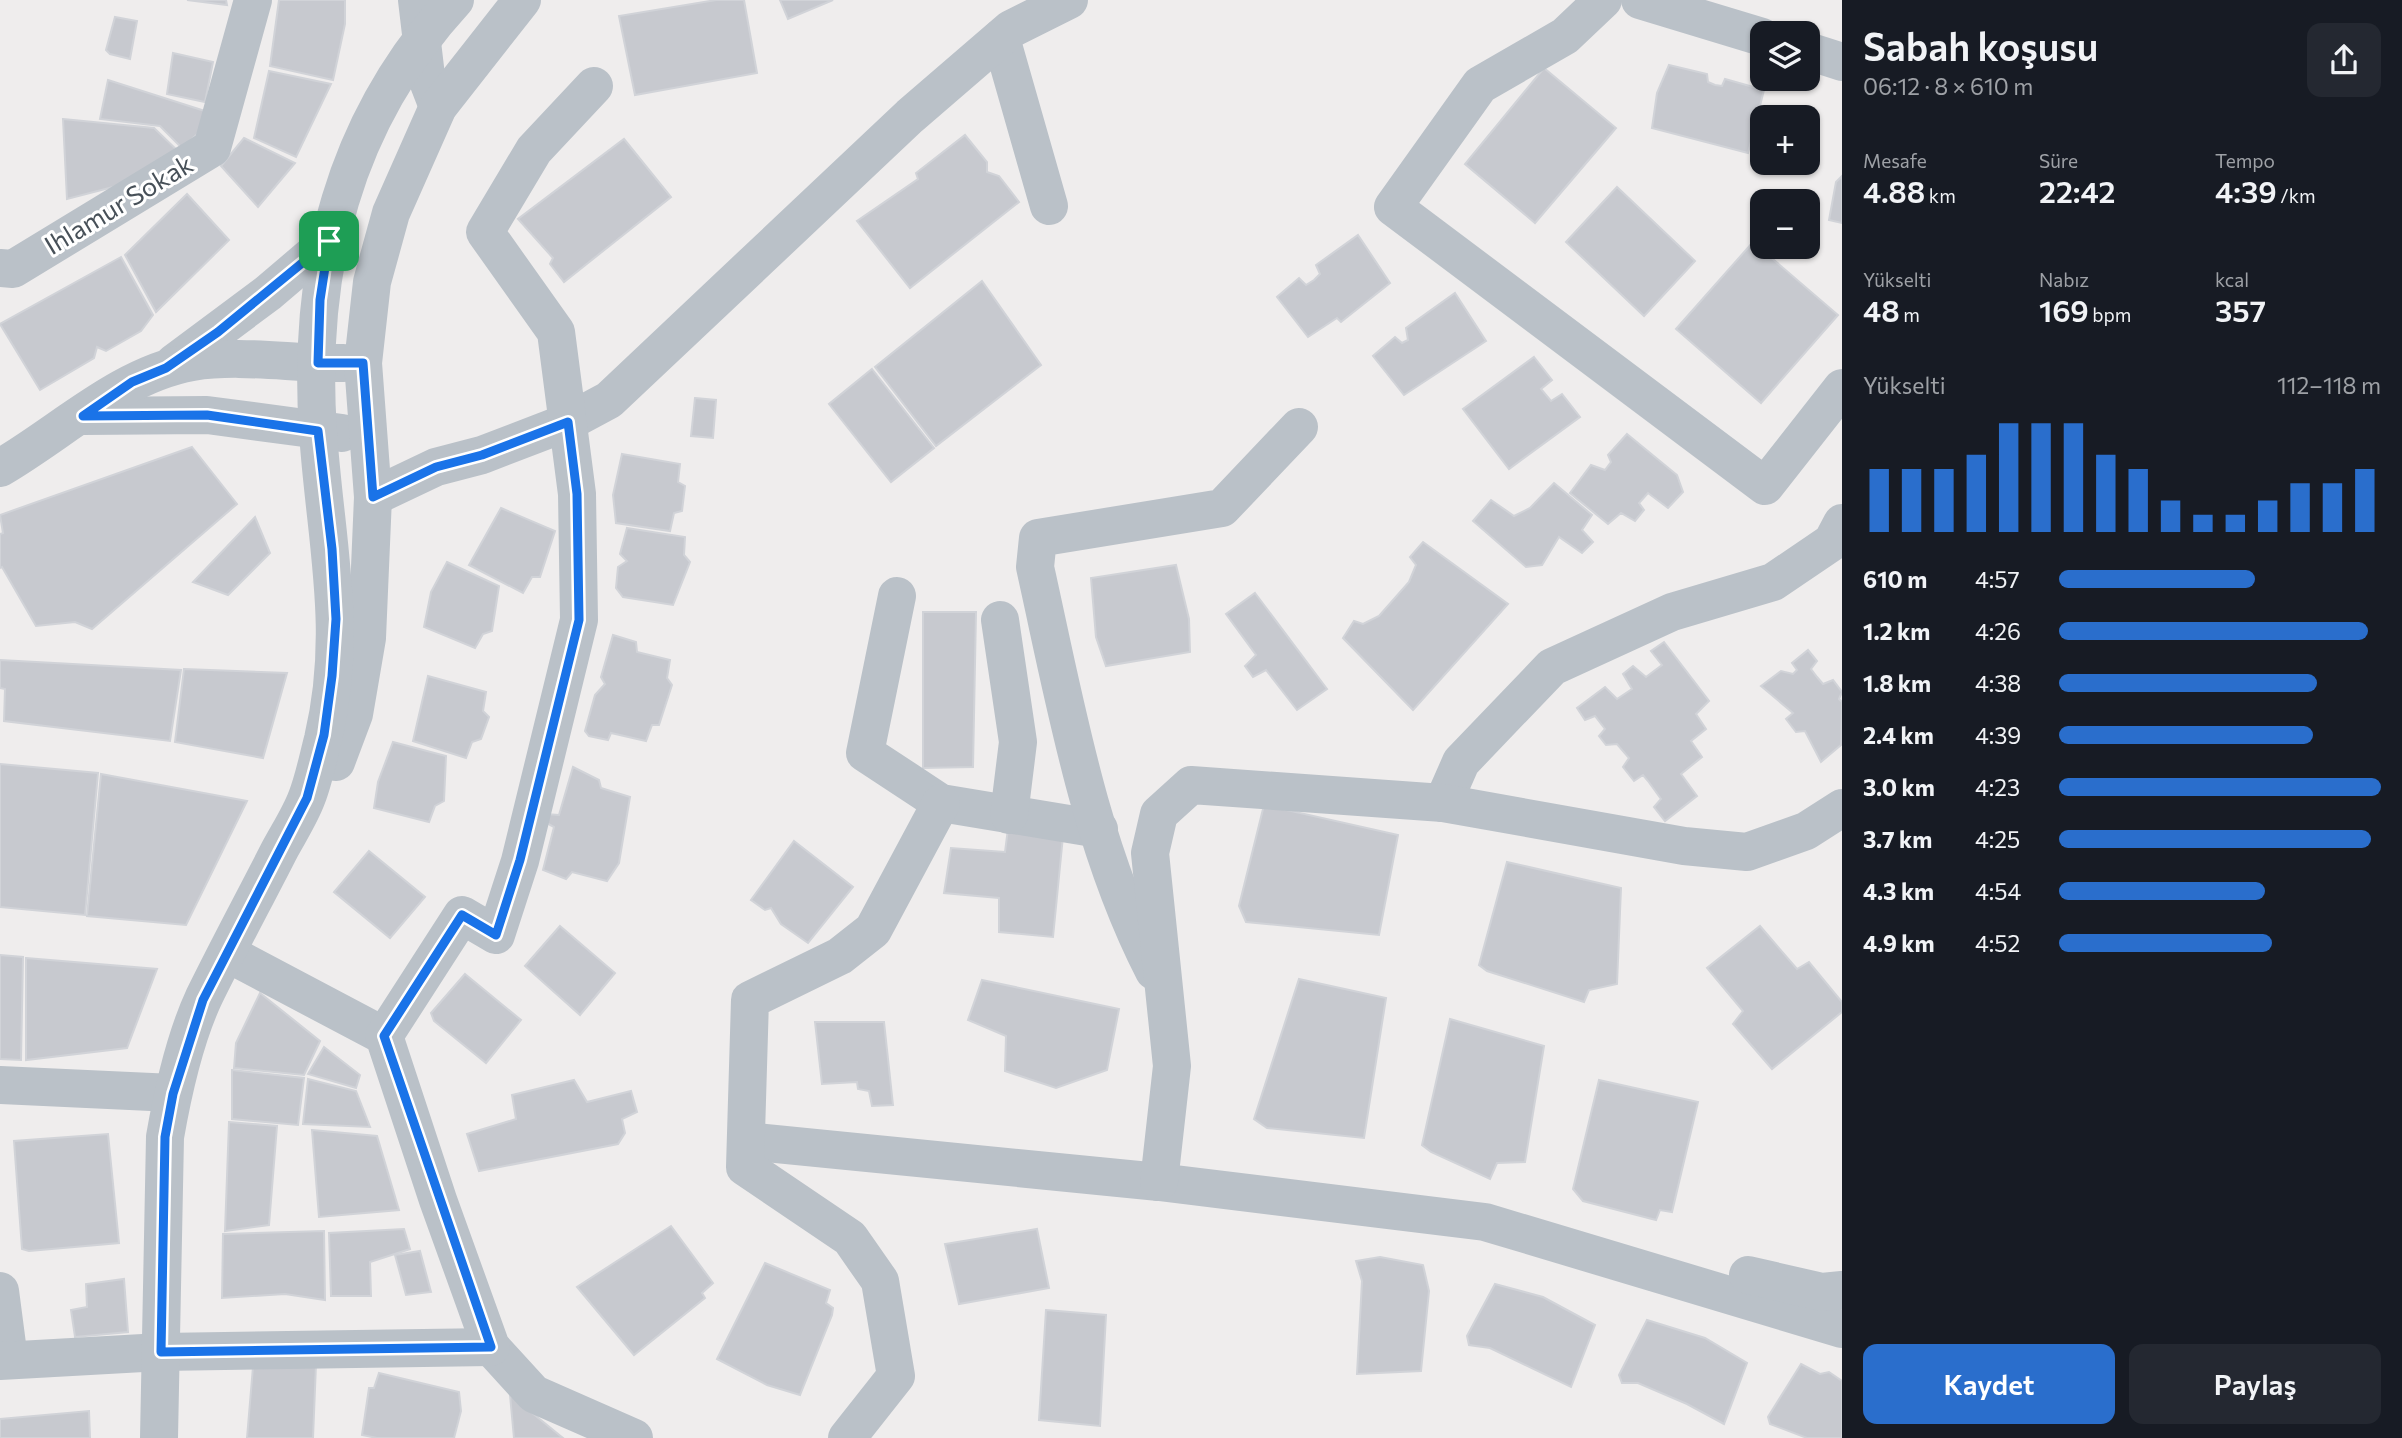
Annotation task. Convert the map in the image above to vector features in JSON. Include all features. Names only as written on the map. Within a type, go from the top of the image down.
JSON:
[{"type":"street","name":"Ihlamur Sokak","points":[[0,268],[13,269],[212,148],[253,0]]},
{"type":"street","points":[[417,0],[426,76],[438,107]]},
{"type":"street","points":[[159,1438],[165,1137],[173,1094],[203,1000],[307,798],[324,735],[336,619],[332,549],[318,431],[320,300],[329,241],[342,191],[367,127],[392,79],[421,37],[455,0]]},
{"type":"street","points":[[307,798],[327,782],[337,760],[354,714],[367,638],[373,497],[363,363],[372,282],[391,213],[438,107],[522,0]]},
{"type":"street","points":[[373,497],[436,467],[482,455],[568,422],[610,400],[910,116],[1001,38],[1069,0]]},
{"type":"street","points":[[1603,0],[1565,36],[1480,85],[1393,207],[1765,486],[1842,388]]},
{"type":"street","points":[[1640,0],[1750,33]]},
{"type":"street","points":[[1001,38],[1049,206]]},
{"type":"street","points":[[1820,55],[1842,62]]},
{"type":"street","points":[[384,1036],[462,915],[496,935],[520,860],[579,620],[577,494],[556,332],[485,232],[534,150],[594,86]]},
{"type":"street","points":[[166,368],[268,293],[329,241]]},
{"type":"street","points":[[0,468],[132,382],[166,368],[195,362],[230,360],[363,363]]},
{"type":"street","points":[[83,416],[207,415],[318,431],[368,435]]},
{"type":"street","points":[[1164,991],[1128,920],[1100,829],[1061,685],[1035,567],[1038,538],[1222,508],[1299,427]]},
{"type":"street","points":[[1443,803],[1461,762],[1552,667],[1672,612],[1773,582],[1832,542],[1842,523]]},
{"type":"street","points":[[897,596],[864,753],[941,803],[1100,829]]},
{"type":"street","points":[[1000,620],[1018,742],[1009,815]]},
{"type":"street","points":[[1160,1182],[1172,1066],[1150,853],[1159,814],[1191,785],[1443,803],[1684,846],[1747,852],[1806,831],[1842,808]]},
{"type":"street","points":[[847,1438],[896,1376],[880,1281],[850,1238],[745,1167],[750,1000],[840,956],[873,930],[941,803]]},
{"type":"street","points":[[227,953],[384,1036],[491,1347],[534,1394],[634,1438]]},
{"type":"street","points":[[0,1086],[173,1094]]},
{"type":"street","points":[[746,1140],[1160,1182],[1485,1222],[1709,1265],[1822,1292],[1842,1290]]},
{"type":"street","points":[[1485,1222],[1842,1329]]},
{"type":"street","points":[[0,1291],[4,1361],[161,1352],[491,1347]]},
{"type":"building","points":[[187,0],[226,0],[227,5]]},
{"type":"building","points":[[279,0],[345,0],[345,24],[333,80],[270,66]]},
{"type":"building","points":[[716,0],[744,0],[757,73],[635,95],[619,16]]},
{"type":"building","points":[[780,0],[833,0],[788,19]]},
{"type":"building","points":[[115,17],[137,21],[130,59],[110,54],[106,50]]},
{"type":"building","points":[[173,53],[213,62],[205,102],[167,94]]},
{"type":"building","points":[[1669,65],[1707,74],[1708,82],[1715,85],[1722,86],[1725,79],[1750,86],[1750,91],[1764,91],[1760,105],[1750,105],[1748,153],[1652,128],[1657,93]]},
{"type":"building","points":[[1544,68],[1616,128],[1535,223],[1465,164]]},
{"type":"building","points":[[269,71],[331,84],[296,157],[254,138]]},
{"type":"building","points":[[108,80],[211,113],[207,125],[182,148],[160,126],[100,119]]},
{"type":"building","points":[[63,119],[154,128],[181,154],[136,181],[67,199]]},
{"type":"building","points":[[965,135],[987,162],[987,172],[999,176],[1019,202],[910,288],[857,221],[918,179],[916,173]]},
{"type":"building","points":[[244,138],[295,163],[258,207],[221,166]]},
{"type":"building","points":[[624,139],[671,197],[564,282],[550,264],[553,258],[518,219]]},
{"type":"building","points":[[1842,176],[1842,223],[1829,220],[1836,182]]},
{"type":"building","points":[[1617,187],[1695,261],[1644,316],[1566,242]]},
{"type":"building","points":[[187,194],[229,240],[156,312],[125,255]]},
{"type":"building","points":[[1358,235],[1390,283],[1341,322],[1337,318],[1308,337],[1277,297],[1299,278],[1306,285],[1314,280],[1320,274],[1316,265]]},
{"type":"building","points":[[1750,245],[1750,259],[1773,259],[1838,315],[1761,403],[1676,329]]},
{"type":"building","points":[[121,257],[153,315],[141,331],[106,351],[97,347],[94,358],[40,390],[0,324]]},
{"type":"building","points":[[982,281],[1041,365],[936,446],[875,367]]},
{"type":"building","points":[[1455,293],[1486,341],[1404,395],[1373,356],[1395,337],[1402,343],[1408,340],[1406,328]]},
{"type":"building","points":[[1534,357],[1552,380],[1541,389],[1551,401],[1562,394],[1580,417],[1509,469],[1463,409]]},
{"type":"building","points":[[872,369],[934,448],[891,482],[829,404]]},
{"type":"building","points":[[695,398],[716,400],[713,438],[691,436]]},
{"type":"building","points":[[1627,434],[1677,475],[1683,492],[1668,508],[1648,493],[1639,503],[1644,510],[1635,521],[1621,513],[1608,524],[1570,493],[1591,465],[1605,470],[1611,462],[1608,455]]},
{"type":"building","points":[[192,447],[237,504],[92,629],[75,622],[36,626],[2,567],[0,568],[0,534],[3,533],[0,515]]},
{"type":"building","points":[[622,454],[680,464],[678,482],[685,486],[682,511],[674,513],[670,531],[616,523],[613,495]]},
{"type":"building","points":[[1554,483],[1592,515],[1582,530],[1593,542],[1582,553],[1559,537],[1542,565],[1526,567],[1473,521],[1491,500],[1514,516],[1530,508]]},
{"type":"building","points":[[501,508],[555,531],[540,577],[532,577],[523,593],[469,565]]},
{"type":"building","points":[[255,517],[270,553],[228,595],[193,582]]},
{"type":"building","points":[[627,528],[685,537],[684,555],[690,562],[673,605],[623,597],[616,588],[618,567],[627,561],[620,554]]},
{"type":"building","points":[[1423,542],[1508,604],[1413,710],[1343,638],[1354,621],[1363,624],[1379,616],[1409,582],[1416,565],[1410,557]]},
{"type":"building","points":[[447,562],[499,586],[492,631],[483,634],[475,648],[424,627],[431,592]]},
{"type":"building","points":[[1176,565],[1189,619],[1190,652],[1106,666],[1096,637],[1091,578]]},
{"type":"building","points":[[1255,593],[1327,689],[1297,710],[1266,670],[1253,677],[1245,666],[1256,655],[1226,614]]},
{"type":"building","points":[[923,612],[976,612],[973,767],[923,768]]},
{"type":"building","points":[[613,635],[636,642],[637,652],[670,660],[667,678],[672,685],[659,725],[652,725],[646,741],[611,733],[608,740],[589,736],[585,731],[595,695],[605,684],[601,677]]},
{"type":"building","points":[[1664,642],[1709,701],[1696,714],[1706,729],[1691,741],[1702,757],[1681,774],[1697,796],[1665,821],[1654,807],[1661,799],[1648,781],[1643,775],[1634,781],[1623,767],[1629,758],[1617,744],[1606,745],[1599,736],[1605,729],[1595,716],[1585,720],[1577,708],[1605,687],[1617,699],[1632,689],[1623,674],[1633,666],[1646,677],[1662,665],[1651,651]]},
{"type":"building","points":[[1808,650],[1817,661],[1811,669],[1817,677],[1823,684],[1833,680],[1842,692],[1839,699],[1842,702],[1841,745],[1821,762],[1805,731],[1796,732],[1786,719],[1793,713],[1761,686],[1781,671],[1793,674],[1797,670],[1792,663]]},
{"type":"building","points":[[0,660],[181,670],[170,741],[4,721],[5,689],[0,688]]},
{"type":"building","points":[[184,669],[287,673],[263,758],[175,742]]},
{"type":"building","points":[[428,676],[486,692],[483,711],[489,717],[481,739],[472,742],[466,758],[413,741]]},
{"type":"building","points":[[393,742],[446,756],[444,801],[435,806],[429,822],[374,808],[378,782]]},
{"type":"building","points":[[0,764],[98,773],[85,915],[0,907]]},
{"type":"building","points":[[573,767],[599,780],[601,788],[630,797],[619,863],[607,881],[572,872],[566,879],[543,870],[554,827],[543,821],[546,814],[559,815]]},
{"type":"building","points":[[101,774],[247,801],[186,925],[87,916]]},
{"type":"building","points":[[1264,805],[1398,835],[1379,935],[1246,922],[1239,906]]},
{"type":"building","points":[[1009,821],[1064,826],[1053,937],[999,932],[999,898],[944,893],[951,848],[1005,852]]},
{"type":"building","points":[[794,841],[853,887],[808,943],[781,924],[771,908],[765,910],[751,900]]},
{"type":"building","points":[[369,851],[425,897],[390,938],[334,892]]},
{"type":"building","points":[[1507,862],[1621,888],[1617,984],[1589,990],[1584,1002],[1487,971],[1479,965]]},
{"type":"building","points":[[560,926],[615,973],[580,1015],[525,966]]},
{"type":"building","points":[[1760,926],[1797,969],[1809,962],[1842,1002],[1842,1012],[1772,1069],[1733,1024],[1743,1011],[1707,968]]},
{"type":"building","points":[[0,955],[23,957],[21,1060],[0,1059]]},
{"type":"building","points":[[26,958],[157,969],[127,1048],[26,1060]]},
{"type":"building","points":[[465,974],[521,1020],[486,1063],[434,1021],[431,1013]]},
{"type":"building","points":[[1299,979],[1386,998],[1364,1138],[1267,1128],[1254,1119]]},
{"type":"building","points":[[982,980],[1119,1009],[1107,1070],[1056,1088],[1005,1071],[1006,1036],[968,1020]]},
{"type":"building","points":[[260,993],[320,1041],[304,1075],[234,1068],[236,1043]]},
{"type":"building","points":[[1450,1019],[1544,1046],[1525,1162],[1497,1163],[1490,1179],[1431,1152],[1422,1145]]},
{"type":"building","points":[[815,1022],[884,1022],[893,1105],[872,1106],[869,1091],[858,1089],[857,1082],[822,1084]]},
{"type":"building","points":[[324,1047],[360,1075],[356,1088],[308,1074]]},
{"type":"building","points":[[232,1070],[304,1078],[298,1125],[232,1119]]},
{"type":"building","points":[[308,1079],[356,1091],[370,1127],[303,1124]]},
{"type":"building","points":[[574,1080],[587,1102],[631,1091],[637,1112],[622,1119],[625,1133],[618,1144],[479,1171],[467,1134],[516,1119],[512,1095]]},
{"type":"building","points":[[1599,1080],[1698,1102],[1672,1212],[1660,1210],[1656,1220],[1583,1201],[1573,1189]]},
{"type":"building","points":[[229,1122],[277,1126],[269,1225],[225,1231]]},
{"type":"building","points":[[312,1130],[377,1136],[399,1210],[319,1217]]},
{"type":"building","points":[[108,1134],[119,1243],[29,1251],[22,1249],[14,1141]]},
{"type":"building","points":[[671,1226],[713,1283],[702,1293],[705,1298],[634,1355],[577,1287]]},
{"type":"building","points":[[404,1229],[410,1249],[370,1262],[371,1296],[331,1296],[329,1233]]},
{"type":"building","points":[[1037,1229],[1049,1288],[959,1304],[945,1244]]},
{"type":"building","points":[[324,1231],[325,1300],[285,1294],[222,1298],[223,1234]]},
{"type":"building","points":[[420,1251],[431,1292],[406,1295],[395,1255]]},
{"type":"building","points":[[1380,1257],[1423,1265],[1429,1291],[1421,1371],[1357,1374],[1362,1281],[1356,1261]]},
{"type":"building","points":[[765,1263],[830,1290],[826,1303],[833,1308],[832,1315],[800,1395],[767,1385],[717,1359]]},
{"type":"building","points":[[124,1279],[128,1332],[75,1337],[71,1310],[87,1307],[86,1284]]},
{"type":"building","points":[[1495,1284],[1543,1297],[1595,1325],[1571,1387],[1490,1348],[1469,1345],[1467,1336]]},
{"type":"building","points":[[1046,1310],[1106,1315],[1100,1426],[1039,1420]]},
{"type":"building","points":[[1647,1320],[1705,1338],[1747,1363],[1724,1424],[1687,1404],[1638,1383],[1622,1383],[1619,1375]]},
{"type":"building","points":[[254,1355],[316,1364],[313,1438],[247,1438]]},
{"type":"building","points":[[1801,1364],[1820,1374],[1829,1372],[1842,1381],[1842,1438],[1807,1438],[1770,1424],[1768,1417]]},
{"type":"building","points":[[379,1373],[459,1392],[461,1411],[454,1438],[377,1438],[362,1435],[369,1388],[374,1388]]},
{"type":"building","points":[[510,1395],[563,1438],[514,1438]]},
{"type":"building","points":[[89,1411],[90,1438],[0,1438],[0,1419]]},
{"type":"route","points":[[329,241],[320,300],[318,363],[363,363],[373,497],[436,467],[482,455],[568,422],[577,494],[579,620],[520,860],[496,935],[462,915],[384,1036],[438,1200],[491,1347],[161,1352],[165,1137],[173,1094],[203,1000],[307,798],[324,735],[332,676],[336,619],[332,549],[318,431],[207,415],[83,416],[132,382],[166,368],[218,332],[329,241]]}]
